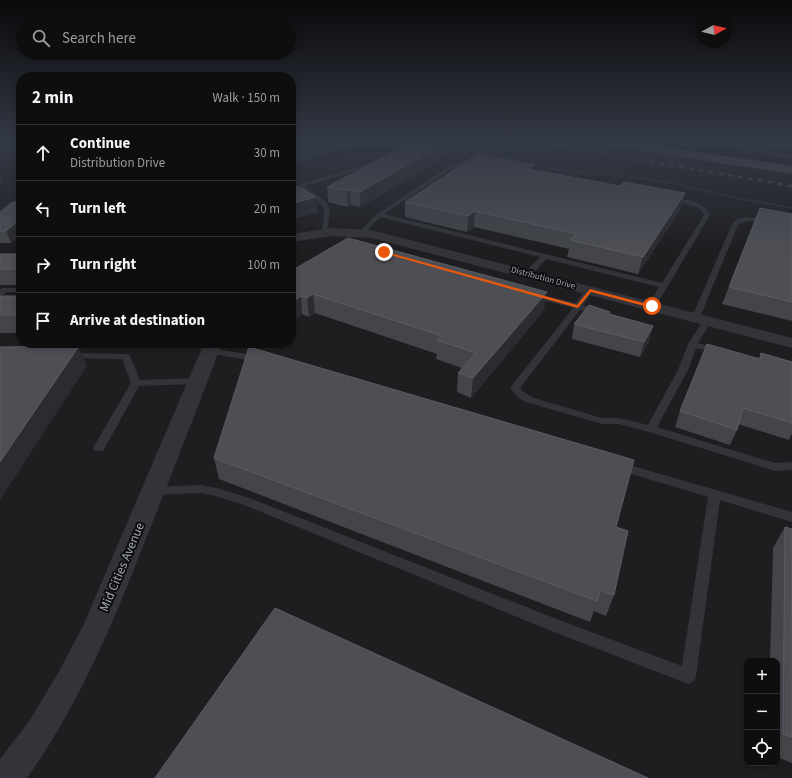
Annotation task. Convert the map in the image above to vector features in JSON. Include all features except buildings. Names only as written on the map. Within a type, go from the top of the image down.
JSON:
[{"type":"street","name":"Distribution Drive","points":[[296,237],[324,232],[362,232],[792,343]]},
{"type":"street","name":"Mid Cities Avenue","points":[[7,778],[41,731],[69,683],[94,634],[154,491],[211,348]]},
{"type":"lane","points":[[324,232],[327,210],[325,204],[306,192],[302,185],[327,178]]},
{"type":"lane","points":[[362,232],[378,215],[434,178]]},
{"type":"lane","points":[[652,306],[707,215],[705,210],[696,205],[665,199]]},
{"type":"lane","points":[[378,215],[664,286]]},
{"type":"lane","points":[[651,429],[694,344],[735,224],[739,220],[745,218],[792,226]]},
{"type":"lane","points":[[528,274],[545,256]]},
{"type":"lane","points":[[0,295],[5,290],[16,290]]},
{"type":"lane","points":[[590,290],[515,388],[521,395],[530,400],[602,421],[619,421],[651,429],[775,467],[792,466]]},
{"type":"lane","points":[[525,292],[607,314]]},
{"type":"lane","points":[[694,344],[730,354]]},
{"type":"lane","points":[[215,348],[272,363]]},
{"type":"lane","points":[[63,356],[126,356],[136,383],[99,448]]},
{"type":"lane","points":[[136,383],[197,381]]},
{"type":"lane","points":[[607,462],[792,517]]},
{"type":"lane","points":[[154,491],[201,490],[217,492],[248,502],[549,623],[688,676],[715,494]]},
{"type":"shaded area","points":[[0,178],[16,178],[16,348],[296,348],[296,178],[792,178],[792,778],[0,778]]},
{"type":"waterway","points":[[643,178],[792,208]]},
{"type":"railway","points":[[747,178],[792,186]]},
{"type":"route","points":[[384,252],[578,307],[590,290],[652,306]]}]
